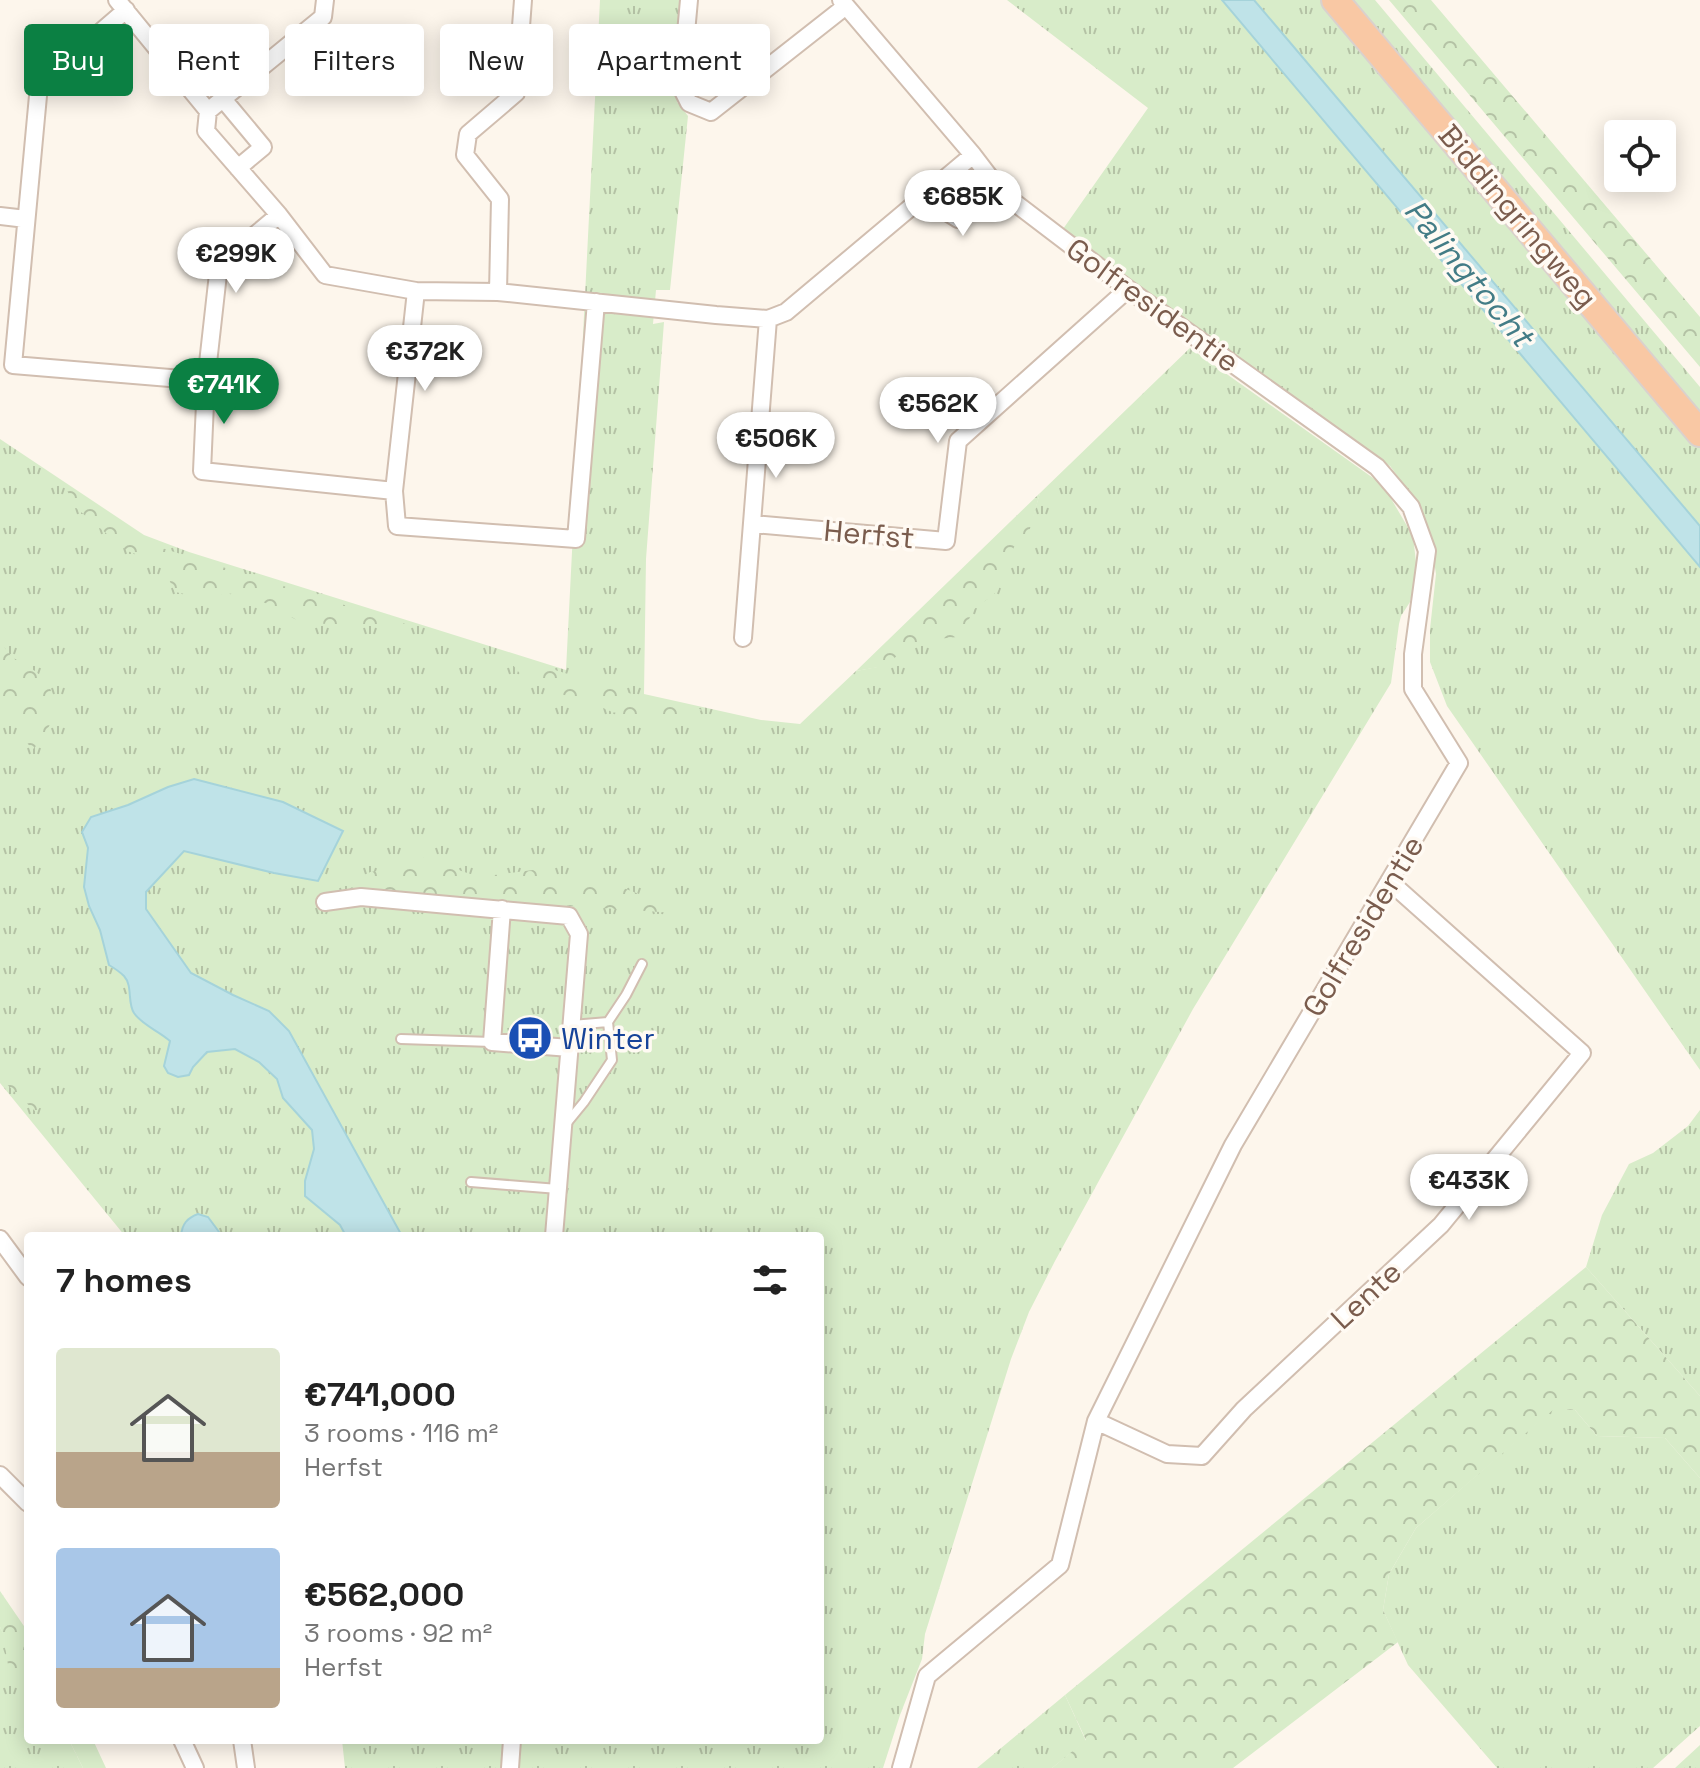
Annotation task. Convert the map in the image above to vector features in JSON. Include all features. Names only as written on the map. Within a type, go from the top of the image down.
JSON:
[{"type":"highway","name":"Biddingringweg","points":[[1335,0],[1700,433]]},
{"type":"street","points":[[208,111],[323,17],[325,0]]},
{"type":"street","points":[[498,292],[500,199],[465,155],[468,134],[516,93],[523,0]]},
{"type":"street","points":[[206,381],[13,365],[39,85],[121,5],[208,111],[206,131],[279,215],[325,275],[416,291],[498,292],[768,319],[786,312],[973,155],[844,3],[711,112],[689,103],[681,87],[689,0]]},
{"type":"street","points":[[223,99],[263,147],[238,168]]},
{"type":"street","name":"Golfresidentie","points":[[901,1768],[927,1676],[1060,1565],[1096,1421],[1233,1145],[1459,763],[1413,689],[1413,654],[1427,551],[1411,507],[1377,467],[1128,289],[1002,193],[973,155]]},
{"type":"street","points":[[923,197],[958,219],[1002,193]]},
{"type":"street","points":[[279,215],[219,265],[206,381],[202,471],[394,491]]},
{"type":"street","points":[[0,216],[26,219]]},
{"type":"street","name":"Herfst","points":[[753,524],[946,541],[958,441],[1128,289]]},
{"type":"street","points":[[416,291],[394,491],[397,526],[576,539],[596,302]]},
{"type":"street","points":[[743,638],[768,319]]},
{"type":"street","name":"Lente","points":[[1096,1421],[1167,1454],[1202,1456],[1244,1409],[1441,1225],[1582,1053],[1389,881]]},
{"type":"street","points":[[325,902],[361,897],[569,916],[579,934],[554,1232]]},
{"type":"street","points":[[502,909],[492,1042],[570,1048]]},
{"type":"street","points":[[0,1239],[24,1272]]},
{"type":"street","points":[[0,1475],[24,1499]]},
{"type":"street","points":[[184,1744],[195,1768]]},
{"type":"street","points":[[243,1744],[246,1768]]},
{"type":"street","points":[[510,1768],[512,1744]]},
{"type":"lane","points":[[563,1127],[612,1060],[608,1022],[642,964]]},
{"type":"lane","points":[[571,1025],[608,1022]]},
{"type":"lane","points":[[401,1039],[492,1042]]},
{"type":"lane","points":[[471,1182],[558,1189]]},
{"type":"green space","points":[[600,0],[683,0],[681,24],[599,24]]},
{"type":"green space","points":[[1007,0],[1222,0],[1700,567],[1700,1070],[1447,706],[1430,662],[1436,574],[1429,529],[1413,497],[1390,466],[1249,368],[1063,229],[1148,108]]},
{"type":"green space","points":[[1254,0],[1321,0],[1700,447],[1700,526]]},
{"type":"green space","points":[[1345,0],[1375,0],[1700,387],[1700,419]]},
{"type":"green space","points":[[1389,0],[1431,0],[1700,317],[1700,367]]},
{"type":"green space","points":[[595,96],[677,96],[677,102],[688,116],[670,290],[656,290],[653,324],[664,322],[646,559],[644,694],[761,720],[800,724],[856,671],[877,667],[1033,516],[1040,493],[1190,348],[1383,485],[1413,536],[1417,571],[1410,602],[1399,624],[1391,683],[1193,1009],[1029,1312],[1011,1359],[925,1634],[922,1659],[883,1768],[345,1768],[342,1744],[824,1744],[824,1232],[122,1232],[0,1083],[0,439],[144,535],[189,552],[566,670]]},
{"type":"green space","points":[[962,173],[980,176],[992,190],[963,204],[945,200],[943,190]]},
{"type":"green space","points":[[64,484],[152,545],[415,627],[302,623],[268,604],[237,593],[200,597],[175,592],[165,571],[147,558],[127,551],[75,507]]},
{"type":"green space","points":[[1040,493],[1029,532],[1014,547],[998,591],[973,610],[963,633],[957,637],[927,640],[905,649],[885,666],[856,671]]},
{"type":"green space","points":[[0,642],[12,657],[48,682],[57,709],[43,739],[32,750],[0,701]]},
{"type":"green space","points":[[504,654],[635,695],[703,710],[652,720],[612,712],[581,698],[553,693],[522,676]]},
{"type":"green space","points":[[412,854],[479,877],[533,870],[552,879],[603,880],[675,913],[347,891],[370,872],[392,869]]},
{"type":"green space","points":[[0,1054],[18,1073],[49,1097],[36,1112],[0,1078]]},
{"type":"green space","points":[[1700,1110],[1700,1396],[1586,1267],[1602,1215],[1629,1164],[1653,1153],[1688,1126]]},
{"type":"green space","points":[[1586,1267],[1700,1396],[1700,1478],[1665,1438],[1597,1436],[1575,1410],[1554,1409],[1416,1528],[1389,1574],[1383,1610],[1398,1642],[1233,1768],[1052,1768],[1086,1740],[1065,1695]]},
{"type":"green space","points":[[1554,1408],[1575,1410],[1597,1436],[1665,1438],[1700,1478],[1700,1726],[1653,1768],[1497,1768],[1408,1665],[1383,1610],[1389,1574],[1416,1528]]},
{"type":"green space","points":[[0,1591],[24,1626],[24,1682],[9,1671],[0,1627]]},
{"type":"green space","points":[[0,1627],[24,1677],[24,1744],[71,1744],[83,1768],[0,1768]]},
{"type":"green space","points":[[1065,1695],[1086,1741],[1052,1768],[977,1768]]},
{"type":"green space","points":[[71,1744],[95,1744],[106,1768],[83,1768]]},
{"type":"green space","points":[[1700,1745],[1700,1768],[1675,1768]]},
{"type":"water","name":"Palingtocht","points":[[1222,0],[1254,0],[1700,526],[1700,567]]},
{"type":"water","points":[[194,779],[283,802],[343,831],[318,881],[184,851],[146,892],[146,909],[191,973],[269,1011],[289,1031],[400,1232],[344,1232],[340,1225],[305,1196],[305,1181],[314,1149],[312,1130],[283,1098],[277,1079],[259,1062],[235,1049],[207,1052],[189,1075],[178,1077],[168,1073],[164,1066],[170,1041],[137,1017],[132,1009],[127,980],[109,965],[84,887],[88,848],[82,832],[91,817]]},
{"type":"water","points":[[198,1214],[208,1217],[219,1232],[182,1232],[191,1217]]},
{"type":"place","name":"Winter","points":[[530,1038]]}]
